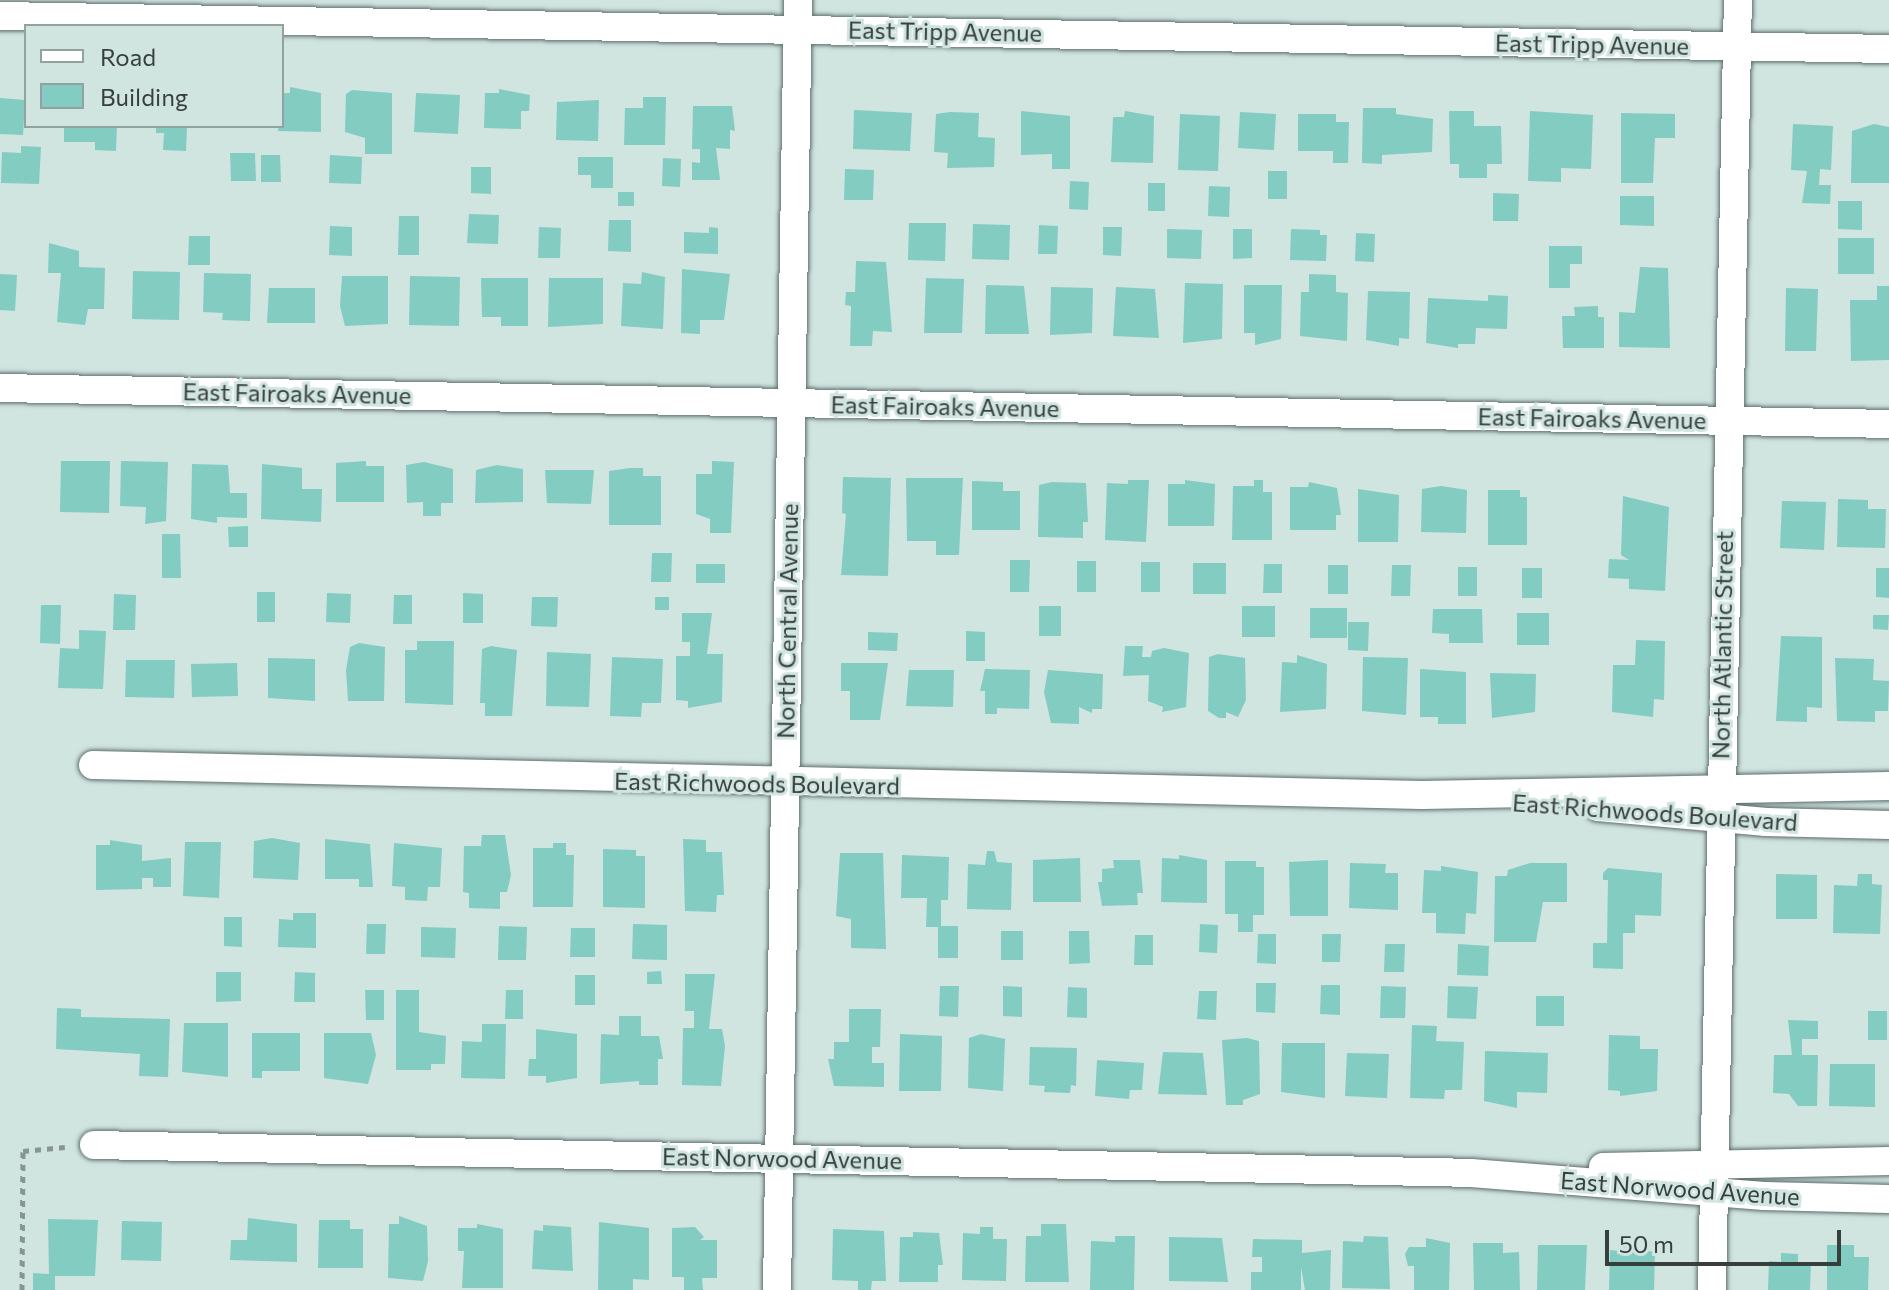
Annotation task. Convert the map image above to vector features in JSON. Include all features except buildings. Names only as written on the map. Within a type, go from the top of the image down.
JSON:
[{"type":"street","name":"North Central Avenue","points":[[777,1290],[798,0]]},
{"type":"street","name":"North Atlantic Street","points":[[1712,1290],[1719,788],[1738,0]]},
{"type":"street","name":"East Tripp Avenue","points":[[0,16],[1889,49]]},
{"type":"street","name":"East Fairoaks Avenue","points":[[0,388],[1889,424]]},
{"type":"street","name":"East Richwoods Boulevard","points":[[93,765],[783,784],[1422,795],[1889,786]]},
{"type":"street","name":"East Richwoods Boulevard","points":[[1422,795],[1719,819],[1889,825]]},
{"type":"street","name":"East Norwood Avenue","points":[[94,1145],[1471,1173],[1713,1192],[1889,1199]]},
{"type":"street","name":"East Norwood Avenue","points":[[1471,1173],[1714,1162],[1889,1161]]},
{"type":"path","points":[[22,1290],[23,1151],[94,1145]]}]
